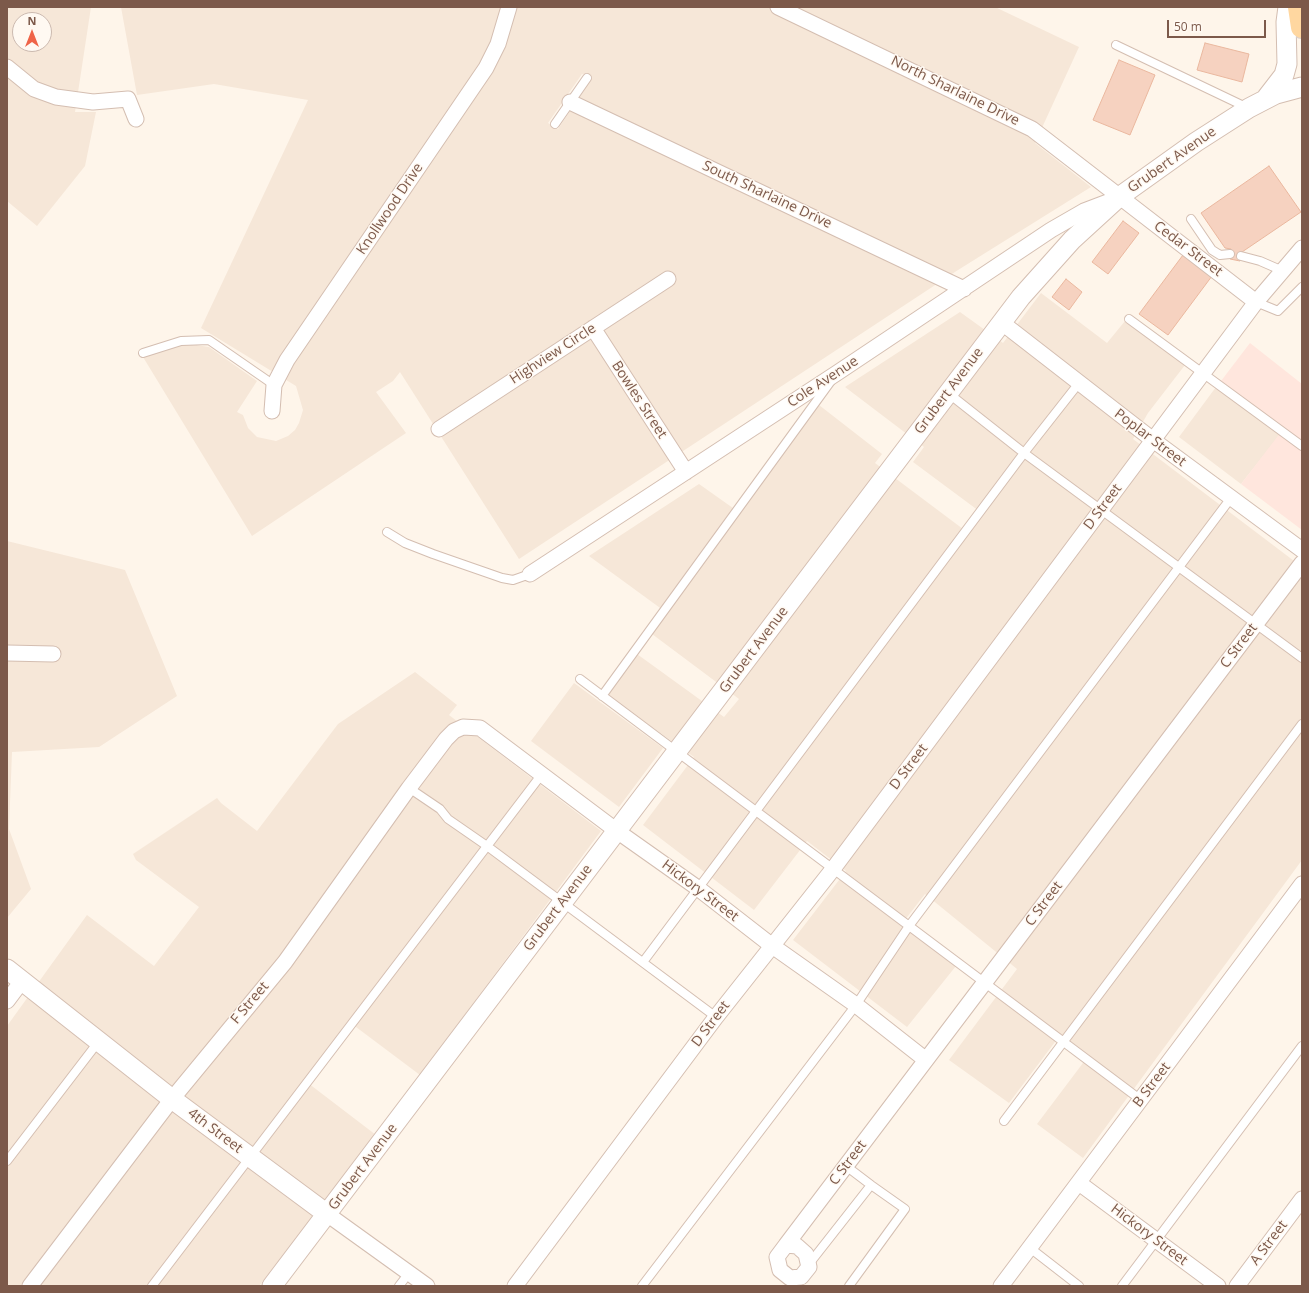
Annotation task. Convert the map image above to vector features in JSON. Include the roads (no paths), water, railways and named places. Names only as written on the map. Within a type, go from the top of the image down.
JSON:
[{"type":"main road","points":[[1299,7],[1302,27]]},
{"type":"street","name":"Knollwood Drive","points":[[272,411],[274,385],[287,360],[486,68],[498,44],[509,7]]},
{"type":"street","name":"North Sharlaine Drive","points":[[778,7],[1032,129],[1119,197]]},
{"type":"street","points":[[1267,98],[1284,75],[1287,64],[1286,22],[1288,7]]},
{"type":"street","points":[[7,67],[29,85],[56,97],[93,102],[128,99],[136,119]]},
{"type":"street","name":"Grubert Avenue","points":[[272,1286],[1001,322],[1072,240],[1119,197],[1196,142],[1249,108],[1267,98],[1302,87]]},
{"type":"street","name":"South Sharlaine Drive","points":[[570,102],[964,289]]},
{"type":"street","name":"Cole Avenue","points":[[530,574],[1068,220],[1119,197]]},
{"type":"street","name":"Cedar Street","points":[[1119,197],[1256,302]]},
{"type":"street","name":"D Street","points":[[515,1286],[716,1017],[771,945],[833,869],[1256,302],[1302,248]]},
{"type":"street","name":"Highview Circle","points":[[439,429],[668,279]]},
{"type":"street","name":"Poplar Street","points":[[1001,322],[1153,440],[1302,550]]},
{"type":"street","name":"Bowles Street","points":[[593,328],[686,472]]},
{"type":"street","name":"C Street","points":[[786,1245],[1302,563]]},
{"type":"street","points":[[7,653],[53,654]]},
{"type":"street","name":"Hickory Street","points":[[471,726],[480,728],[617,831],[699,889],[771,945],[856,1005],[926,1060]]},
{"type":"street","name":"F Street","points":[[30,1286],[172,1099],[284,962],[409,788],[449,736],[458,729],[471,726]]},
{"type":"street","name":"B Street","points":[[1001,1286],[1142,1100],[1302,884]]},
{"type":"street","name":"4th Street","points":[[7,969],[172,1099],[427,1286]]},
{"type":"street","points":[[7,1001],[22,981]]},
{"type":"street","name":"Hickory Street","points":[[1079,1183],[1218,1286]]},
{"type":"street","name":"A Street","points":[[1237,1286],[1302,1199]]},
{"type":"street","points":[[786,1245],[794,1245],[801,1248],[806,1254],[809,1264],[807,1271],[794,1282],[781,1272],[777,1262],[780,1252],[786,1245]]},
{"type":"lane","points":[[1116,44],[1249,108]]},
{"type":"lane","points":[[555,124],[587,78]]},
{"type":"lane","points":[[1191,219],[1212,250],[1220,255],[1230,254]]},
{"type":"lane","points":[[1241,256],[1260,261],[1282,271]]},
{"type":"lane","points":[[1256,302],[1278,311],[1302,287]]},
{"type":"lane","points":[[1129,319],[1204,372],[1302,446]]},
{"type":"lane","points":[[143,353],[181,340],[209,340],[274,385]]},
{"type":"lane","points":[[602,696],[837,373]]},
{"type":"lane","points":[[643,962],[1024,453],[1079,383]]},
{"type":"lane","points":[[948,393],[1024,453],[1102,508],[1302,658]]},
{"type":"lane","points":[[642,1286],[856,1005],[909,926],[1231,498]]},
{"type":"lane","points":[[386,532],[419,549],[502,578],[513,580],[530,574]]},
{"type":"lane","points":[[580,680],[1142,1100]]},
{"type":"lane","points":[[1004,1121],[1302,724]]},
{"type":"lane","points":[[152,1286],[542,774]]},
{"type":"lane","points":[[409,788],[440,809],[448,819],[563,902],[716,1017]]},
{"type":"lane","points":[[7,1161],[98,1041]]},
{"type":"lane","points":[[1122,1286],[1302,1046]]},
{"type":"lane","points":[[846,1166],[905,1209],[849,1286]]},
{"type":"lane","points":[[809,1264],[871,1185]]},
{"type":"lane","points":[[1030,1248],[1079,1286]]},
{"type":"lane","points":[[399,1286],[409,1273]]}]
